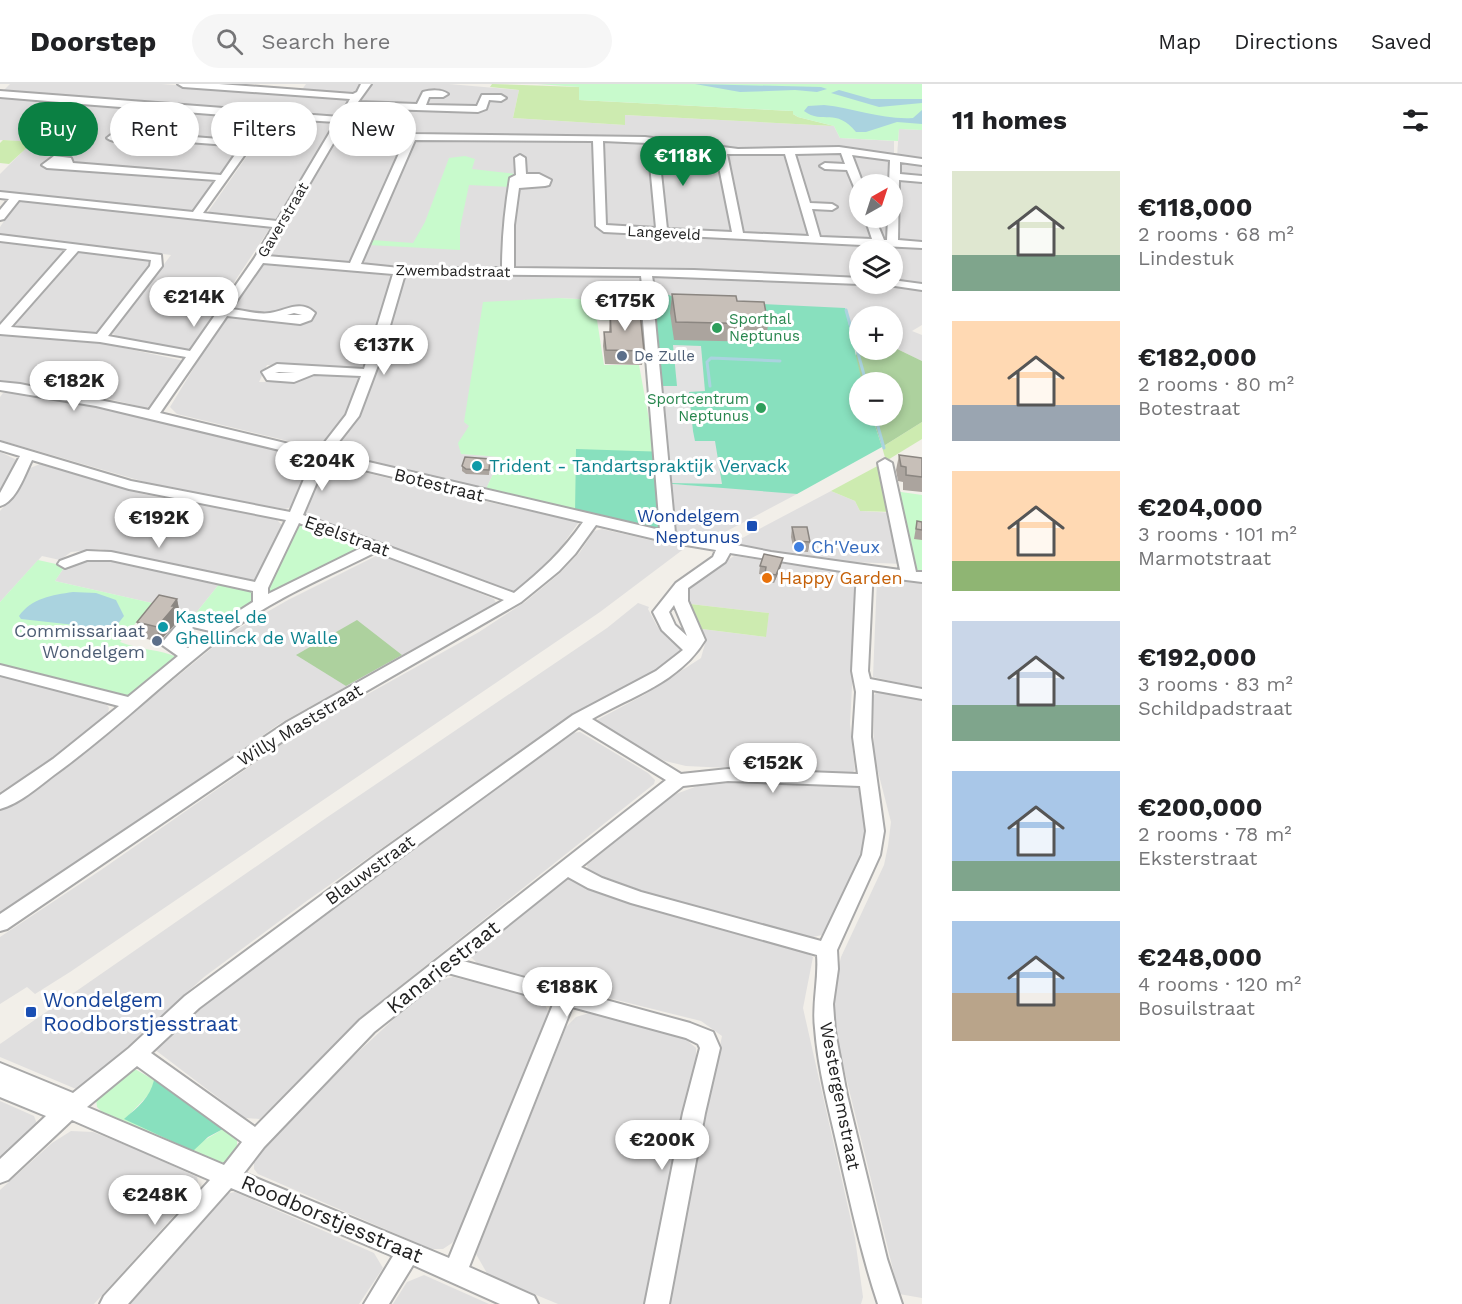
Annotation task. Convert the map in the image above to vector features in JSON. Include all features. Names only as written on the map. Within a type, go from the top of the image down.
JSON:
[{"type":"street","points":[[0,93],[7,84]]},
{"type":"street","points":[[183,84],[287,88],[297,93],[420,108],[481,108],[485,98]]},
{"type":"street","points":[[297,93],[303,84]]},
{"type":"street","name":"Gaverstraat","points":[[353,101],[361,94],[366,84]]},
{"type":"street","points":[[0,93],[211,111]]},
{"type":"street","points":[[420,108],[421,93],[443,94]]},
{"type":"street","points":[[471,97],[501,98]]},
{"type":"street","points":[[416,137],[598,138],[658,142],[721,150],[845,150],[922,162]]},
{"type":"street","name":"Langeveld","points":[[598,138],[602,228],[662,233],[673,223],[738,237],[801,234],[816,240],[849,241]]},
{"type":"street","points":[[658,142],[673,223]]},
{"type":"street","points":[[658,142],[662,233]]},
{"type":"street","name":"Gaverstraat","points":[[152,415],[260,258],[329,144]]},
{"type":"street","points":[[721,150],[738,237]]},
{"type":"street","points":[[845,150],[854,174]]},
{"type":"street","points":[[784,151],[800,208],[816,240]]},
{"type":"street","points":[[196,216],[240,156]]},
{"type":"street","points":[[354,267],[403,156]]},
{"type":"street","points":[[508,272],[507,231],[520,158]]},
{"type":"street","points":[[894,174],[895,158]]},
{"type":"street","points":[[68,166],[224,178]]},
{"type":"street","points":[[825,166],[851,167]]},
{"type":"street","points":[[903,177],[922,179]]},
{"type":"street","points":[[0,195],[280,225]]},
{"type":"street","points":[[0,217],[17,196]]},
{"type":"street","points":[[800,208],[832,207]]},
{"type":"street","points":[[0,238],[157,257],[158,261],[100,338]]},
{"type":"street","points":[[903,244],[922,245]]},
{"type":"street","points":[[1,330],[75,247]]},
{"type":"street","name":"Zwembadstraat","points":[[260,258],[400,271],[646,273],[849,281]]},
{"type":"street","points":[[261,596],[321,456],[352,416],[369,373],[400,271]]},
{"type":"street","points":[[646,273],[649,294]]},
{"type":"street","points":[[903,284],[922,287]]},
{"type":"street","points":[[648,309],[668,538]]},
{"type":"street","points":[[224,312],[271,316]]},
{"type":"street","points":[[1,330],[100,338],[193,355]]},
{"type":"street","points":[[312,370],[369,373]]},
{"type":"street","name":"Botestraat","points":[[0,386],[68,394],[668,538],[724,549],[916,576]]},
{"type":"street","name":"Egelstraat","points":[[0,446],[151,490],[295,517],[516,598]]},
{"type":"street","points":[[0,502],[11,488],[28,454]]},
{"type":"street","points":[[885,463],[916,576]]},
{"type":"street","name":"Willy Maststraat","points":[[0,924],[293,726],[473,625],[516,598],[554,568],[570,551],[591,520]]},
{"type":"street","points":[[0,803],[56,767],[261,596],[377,546]]},
{"type":"street","points":[[681,586],[680,601],[696,637],[696,643],[692,649],[668,627],[661,615],[662,609],[681,586],[720,559],[724,549]]},
{"type":"street","points":[[65,564],[78,556],[94,554],[111,556],[261,596]]},
{"type":"street","name":"Westergemstraat","points":[[868,571],[864,588],[860,671],[862,736],[875,831],[871,855],[827,950],[828,969],[823,1004],[825,1031],[836,1095],[875,1259],[890,1304]]},
{"type":"street","points":[[190,656],[169,644],[189,621],[224,629]]},
{"type":"street","name":"Blauwstraat","points":[[0,1173],[192,1002],[383,860],[579,719],[637,690],[673,666],[692,649]]},
{"type":"street","points":[[0,670],[130,704]]},
{"type":"street","points":[[862,683],[922,694]]},
{"type":"street","points":[[579,719],[678,780],[728,775],[867,780]]},
{"type":"street","name":"Kanariestraat","points":[[112,1304],[228,1176],[256,1140],[367,1026],[678,780]]},
{"type":"street","points":[[568,868],[595,883],[638,898],[827,950]]},
{"type":"street","points":[[444,964],[690,1031],[706,1038],[710,1048],[694,1113],[657,1304]]},
{"type":"street","points":[[455,1271],[566,998]]},
{"type":"street","points":[[136,1054],[256,1140]]},
{"type":"street","name":"Roodborstjesstraat","points":[[0,1072],[70,1109],[150,1145],[409,1251],[526,1304]]},
{"type":"street","name":"Roodborstjesstraat","points":[[0,1087],[70,1109]]},
{"type":"street","points":[[376,1304],[409,1251]]},
{"type":"shaded area","points":[[10,84],[162,84],[350,98],[348,102],[329,102],[329,117],[317,116],[317,102],[211,102],[211,107],[199,106],[199,102],[143,102],[3,91]]},
{"type":"shaded area","points":[[306,84],[362,84],[356,95],[301,91]]},
{"type":"shaded area","points":[[371,84],[449,84],[519,90],[513,118],[625,125],[624,115],[834,126],[840,138],[894,141],[894,155],[841,148],[731,149],[660,139],[589,135],[416,134],[416,102],[360,102]]},
{"type":"shaded area","points":[[0,97],[67,102],[18,102],[18,141],[0,140]]},
{"type":"shaded area","points":[[98,105],[110,106],[110,135],[108,137],[110,137],[110,156],[199,156],[199,142],[211,143],[211,156],[234,156],[220,175],[44,166],[217,182],[197,211],[188,213],[0,193],[0,174],[18,156],[98,156]]},
{"type":"shaded area","points":[[199,114],[211,115],[211,139],[199,138]]},
{"type":"shaded area","points":[[317,121],[329,122],[329,134],[317,153]]},
{"type":"shaded area","points":[[899,129],[922,130],[922,160],[897,157]]},
{"type":"shaded area","points":[[416,136],[648,142],[718,151],[850,153],[922,164],[922,283],[903,281],[903,240],[849,240],[849,277],[661,269],[412,268],[272,258],[267,255],[329,152],[329,156],[416,156]]},
{"type":"shaded area","points":[[247,156],[315,156],[276,220],[208,212]]},
{"type":"shaded area","points":[[17,202],[270,228],[190,349],[180,349],[118,337],[112,333],[171,255],[0,235],[0,227]]},
{"type":"shaded area","points":[[0,241],[62,249],[63,251],[0,324]]},
{"type":"shaded area","points":[[77,252],[148,259],[152,262],[98,332],[91,334],[17,328],[14,325]]},
{"type":"shaded area","points":[[266,262],[392,276],[362,369],[267,365],[259,382],[292,382],[319,374],[359,377],[344,417],[337,428],[321,444],[313,447],[177,414],[170,407],[226,315],[300,322],[299,308],[263,314],[233,310],[232,308],[261,265]]},
{"type":"shaded area","points":[[524,273],[636,277],[640,279],[640,302],[558,298],[469,426],[461,454],[501,457],[485,491],[338,454],[336,449],[363,405],[406,275]]},
{"type":"shaded area","points":[[658,276],[849,284],[849,294],[903,294],[903,287],[922,289],[922,325],[912,331],[922,335],[922,361],[903,352],[903,306],[849,306],[849,327],[654,294],[653,278]]},
{"type":"shaded area","points":[[0,335],[105,344],[185,361],[158,398],[147,408],[63,388],[0,380]]},
{"type":"shaded area","points":[[673,345],[701,346],[705,391],[689,392],[693,431],[695,441],[715,441],[722,484],[670,483],[661,386],[677,386]]},
{"type":"shaded area","points":[[3,393],[65,399],[304,457],[309,459],[308,466],[291,507],[285,509],[169,489],[0,440],[0,397]]},
{"type":"shaded area","points":[[0,452],[17,460],[0,493]]},
{"type":"shaded area","points":[[40,464],[143,494],[276,519],[283,526],[257,581],[100,549],[71,552],[60,560],[42,556],[0,602],[0,511],[20,488],[30,468]]},
{"type":"shaded area","points":[[334,465],[579,522],[561,547],[521,588],[512,591],[305,514],[324,467]]},
{"type":"shaded area","points":[[671,484],[797,494],[708,541],[675,533]]},
{"type":"shaded area","points":[[831,491],[855,501],[860,511],[893,513],[904,564],[851,562],[729,545]]},
{"type":"shaded area","points":[[602,529],[685,548],[600,612],[70,972],[35,994],[27,987],[0,1004],[0,937],[298,733],[479,632],[525,602],[559,574],[580,552],[594,531]]},
{"type":"shaded area","points":[[378,555],[426,571],[494,599],[496,603],[279,724],[95,853],[0,913],[0,811],[40,787],[83,754],[229,634],[288,600]]},
{"type":"shaded area","points":[[734,556],[858,574],[850,724],[855,770],[851,774],[686,766],[665,761],[646,752],[597,720],[644,695],[701,658],[706,640],[702,629],[765,637],[769,613],[690,604],[684,595],[683,592],[694,581]]},
{"type":"shaded area","points":[[96,557],[220,583],[196,613],[55,581],[65,566]]},
{"type":"shaded area","points":[[877,578],[922,582],[922,688],[873,677]]},
{"type":"shaded area","points":[[638,603],[649,607],[657,626],[678,645],[681,651],[667,663],[627,687],[564,720],[308,900],[204,977],[93,1078],[76,1089],[0,1057],[0,1044],[326,818],[607,628]]},
{"type":"shaded area","points":[[0,675],[107,705],[109,708],[108,713],[44,765],[0,792]]},
{"type":"shaded area","points":[[877,692],[922,699],[922,1298],[899,1294],[834,1028],[833,991],[841,957],[884,865],[888,846],[891,822],[874,756],[873,696]]},
{"type":"shaded area","points":[[580,732],[648,773],[655,780],[654,784],[366,1013],[260,1119],[245,1118],[154,1049],[199,1007],[271,952],[572,733]]},
{"type":"shaded area","points":[[708,782],[860,785],[868,819],[859,865],[822,935],[813,937],[683,903],[588,871],[587,865],[658,806],[676,794]]},
{"type":"shaded area","points":[[568,879],[607,896],[804,951],[813,957],[803,1008],[855,1238],[863,1297],[861,1304],[668,1304],[722,1036],[701,1021],[480,966],[470,956],[478,947]]},
{"type":"shaded area","points":[[453,977],[535,997],[544,1003],[548,1011],[545,1024],[458,1235],[452,1243],[443,1249],[431,1249],[258,1174],[254,1169],[254,1163],[259,1155],[315,1092],[397,1016],[441,980]]},
{"type":"shaded area","points":[[589,1013],[683,1037],[696,1048],[696,1062],[646,1304],[558,1304],[488,1275],[476,1254],[566,1027],[576,1017]]},
{"type":"shaded area","points":[[0,1101],[34,1116],[37,1124],[0,1159]]},
{"type":"shaded area","points":[[71,1131],[93,1132],[141,1151],[197,1177],[199,1188],[94,1304],[0,1304],[0,1190],[52,1143]]},
{"type":"shaded area","points":[[235,1192],[374,1253],[383,1268],[359,1304],[129,1304],[225,1194]]},
{"type":"shaded area","points":[[424,1275],[489,1304],[393,1304],[407,1282]]},
{"type":"green space","points":[[492,84],[579,87],[579,100],[793,111],[793,114],[798,117],[834,126],[625,115],[625,125],[513,118],[519,90],[490,87]]},
{"type":"green space","points":[[537,84],[922,84],[922,130],[899,129],[898,141],[840,138],[834,126],[798,117],[793,114],[793,111],[579,100],[579,87]]},
{"type":"green space","points":[[3,140],[18,141],[18,156],[9,164],[0,163],[0,143]]},
{"type":"green space","points":[[465,156],[475,159],[472,169],[516,174],[510,187],[469,185],[460,228],[460,250],[369,245],[372,240],[413,243],[425,222],[449,158]]},
{"type":"green space","name":"Sportcentrum Neptunus","points":[[654,294],[669,295],[680,300],[845,308],[849,325],[849,360],[857,360],[860,372],[849,372],[849,426],[875,426],[882,447],[797,494],[660,483],[660,531],[575,513],[576,449],[668,452],[653,315],[656,312]]},
{"type":"green space","points":[[558,298],[649,303],[650,321],[597,320],[604,365],[639,365],[655,452],[575,513],[485,491],[501,457],[461,454],[458,443],[469,426],[464,422],[483,302]]},
{"type":"green space","points":[[903,352],[922,361],[922,422],[882,447],[875,426],[903,426],[903,372],[859,372],[856,360],[903,360]]},
{"type":"green space","points":[[922,422],[922,439],[886,461],[882,447]]},
{"type":"green space","points":[[883,463],[893,512],[860,511],[855,501],[831,491]]},
{"type":"green space","points":[[894,491],[922,495],[922,570],[913,571]]},
{"type":"green space","points":[[299,524],[314,527],[364,547],[228,623],[218,623],[149,607],[120,642],[179,658],[134,696],[124,697],[0,665],[0,602],[38,560],[65,566],[55,581],[196,613],[220,583],[261,591]]},
{"type":"green space","points":[[690,604],[769,613],[766,637],[702,629]]},
{"type":"green space","points":[[357,620],[402,655],[346,686],[296,655]]},
{"type":"green space","points":[[133,1068],[154,1080],[152,1091],[125,1119],[200,1143],[223,1129],[237,1140],[237,1148],[228,1162],[214,1162],[104,1114],[97,1107],[96,1099]]},
{"type":"green space","points":[[154,1080],[223,1129],[208,1137],[193,1151],[124,1119],[146,1097]]},
{"type":"water","points":[[695,84],[827,89],[817,92],[795,90],[740,92]]},
{"type":"water","points":[[839,90],[871,99],[922,99],[922,103],[879,107],[831,93]]},
{"type":"water","points":[[824,105],[902,118],[913,118],[922,110],[922,124],[897,122],[866,132],[856,132],[842,120],[817,117],[804,111],[808,106]]},
{"type":"water","points":[[73,592],[96,593],[116,600],[124,616],[117,625],[94,631],[75,625],[21,619],[19,616],[36,601]]},
{"type":"building","points":[[672,294],[736,296],[737,301],[764,302],[768,324],[676,322]]},
{"type":"building","points":[[610,309],[640,313],[644,351],[606,350],[604,332],[611,332]]},
{"type":"building","points":[[899,455],[922,458],[922,477],[906,475],[906,467],[901,466]]},
{"type":"building","points":[[465,457],[490,459],[489,470],[466,469],[462,466]]},
{"type":"building","points":[[917,521],[922,522],[922,530],[916,529]]},
{"type":"building","points":[[792,527],[807,527],[810,542],[795,541]]},
{"type":"building","points":[[764,554],[783,558],[776,575],[765,573],[766,567],[760,566]]},
{"type":"building","points":[[159,595],[177,599],[172,606],[175,606],[157,627],[137,622]]},
{"type":"waterway","points":[[846,310],[863,372]]},
{"type":"waterway","points":[[710,386],[707,362],[711,358],[780,361]]},
{"type":"waterway","points":[[878,426],[884,448]]},
{"type":"place","name":"Sporthal Neptunus","points":[[717,328]]},
{"type":"place","name":"De Zulle","points":[[622,356]]},
{"type":"place","name":"Sportcentrum Neptunus","points":[[761,408]]},
{"type":"place","name":"Trident - Tandartspraktijk Vervack","points":[[477,466]]},
{"type":"place","name":"Wondelgem Neptunus","points":[[752,526]]},
{"type":"place","name":"Ch'Veux","points":[[799,547]]},
{"type":"place","name":"Happy Garden","points":[[767,578]]},
{"type":"place","name":"Kasteel de Ghellinck de Walle","points":[[163,627]]},
{"type":"place","name":"Commissariaat Wondelgem","points":[[157,641]]},
{"type":"place","name":"Wondelgem Roodborstjesstraat","points":[[31,1012]]}]
